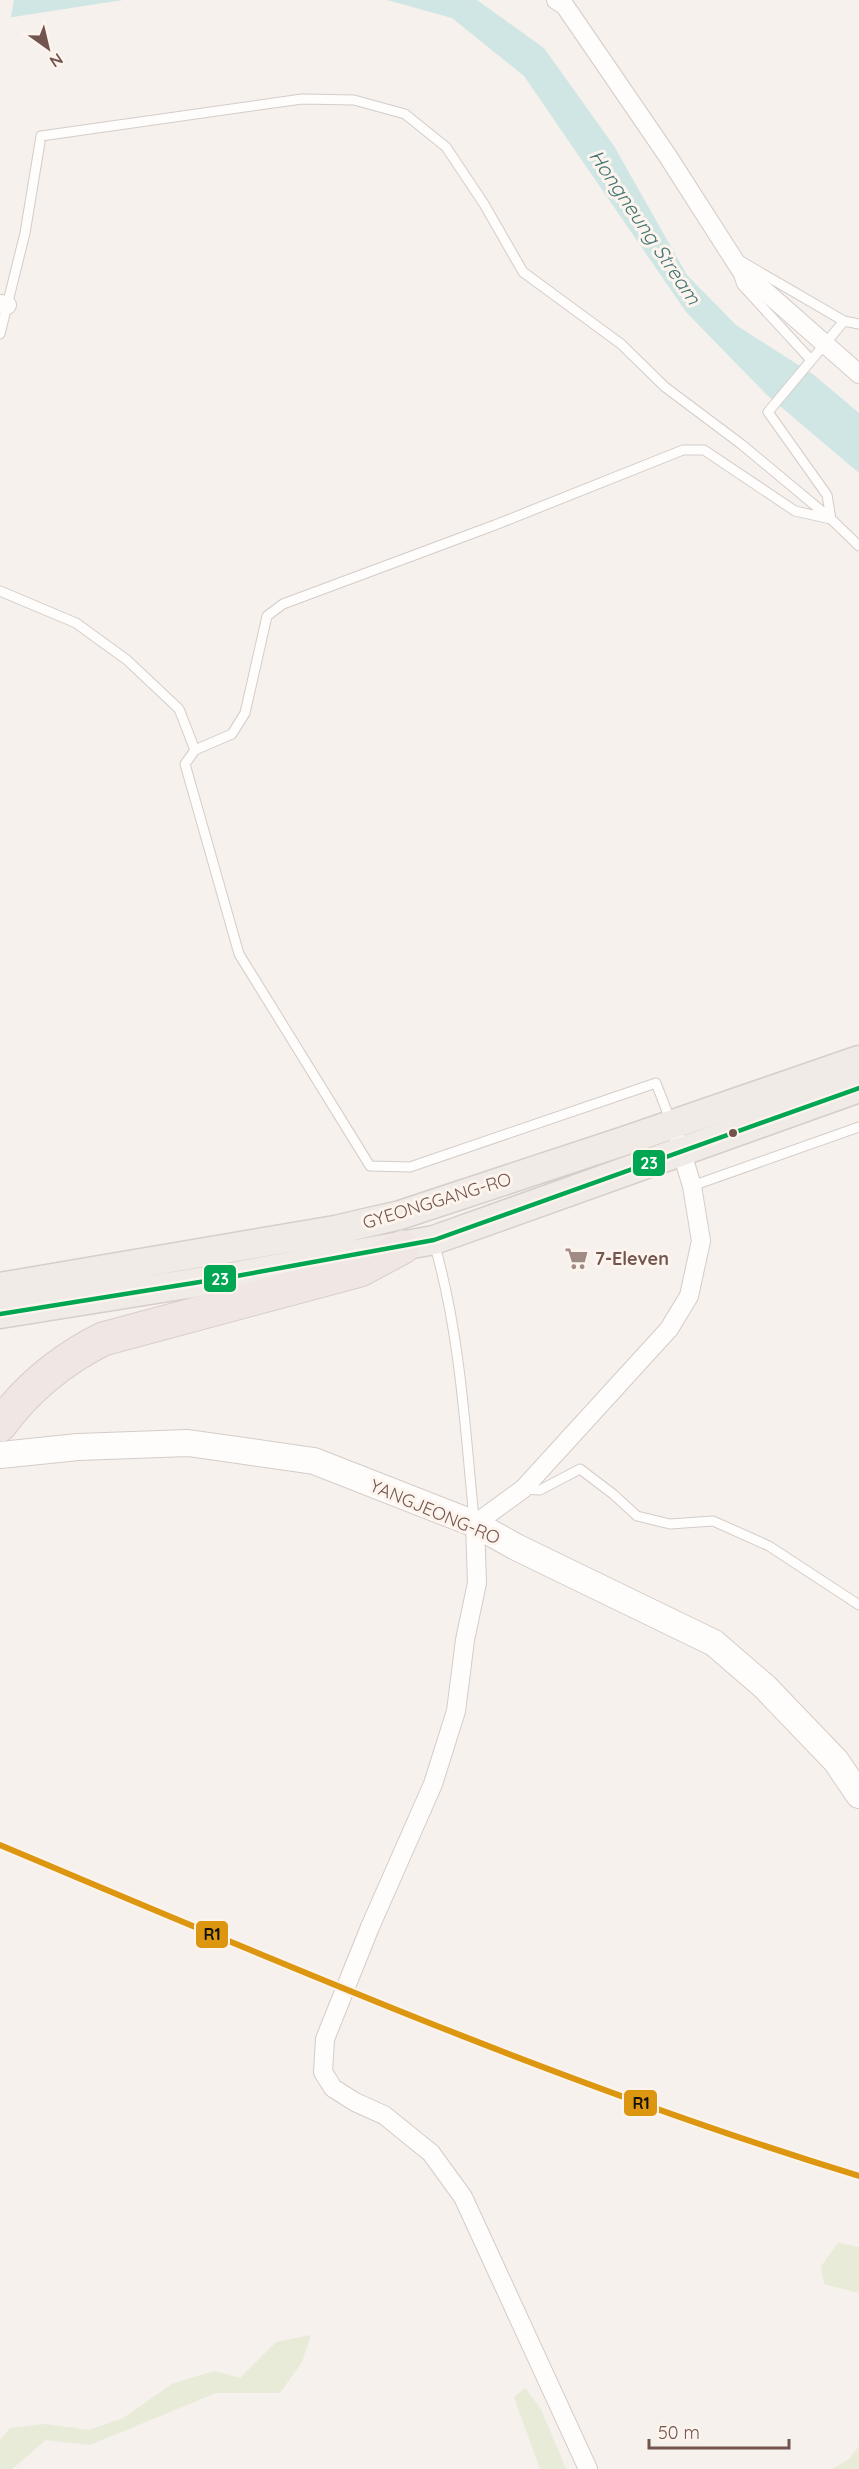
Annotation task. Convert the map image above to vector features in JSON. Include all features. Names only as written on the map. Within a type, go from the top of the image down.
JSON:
[{"type":"highway","points":[[0,1425],[17,1402],[42,1378],[72,1354],[103,1339],[360,1270],[418,1243]]},
{"type":"main road","name":"GYEONGGANG-RO","points":[[0,1287],[335,1230],[400,1215],[859,1060]]},
{"type":"main road","name":"GYEONGGANG-RO","points":[[0,1314],[231,1277],[418,1243],[859,1088]]},
{"type":"main road","name":"YANGJEONG-RO","points":[[0,1455],[78,1447],[188,1443],[314,1461],[475,1524],[516,1547],[714,1643],[765,1687],[836,1761],[859,1795]]},
{"type":"street","points":[[559,1],[565,6],[654,137],[740,269],[859,374]]},
{"type":"street","points":[[588,2469],[463,2197],[431,2153],[384,2115],[355,2102],[333,2088],[323,2072],[325,2039],[370,1927],[433,1784],[456,1711],[465,1640],[477,1583],[475,1524],[523,1489],[669,1329],[689,1296],[701,1241],[692,1186],[672,1124]]},
{"type":"lane","points":[[0,334],[4,305],[25,233],[41,136],[302,99],[354,100],[405,114],[446,147],[484,204],[523,272],[621,344],[665,387],[741,444],[831,519],[859,546]]},
{"type":"lane","points":[[732,256],[844,321],[859,324]]},
{"type":"lane","points":[[732,256],[742,285],[811,360]]},
{"type":"lane","points":[[831,519],[827,495],[768,412],[844,321]]},
{"type":"lane","points":[[672,1124],[656,1083],[410,1167],[370,1166],[239,954],[185,764],[195,750],[232,734],[245,713],[267,616],[283,604],[495,525],[683,450],[704,450],[795,511],[831,519]]},
{"type":"lane","points":[[0,591],[76,623],[127,660],[179,709],[195,750]]},
{"type":"lane","points":[[692,1186],[859,1127]]},
{"type":"lane","points":[[418,1243],[442,1270],[462,1389],[475,1524]]},
{"type":"lane","points":[[523,1489],[540,1490],[580,1469],[637,1516],[670,1524],[713,1521],[769,1546],[859,1605]]},
{"type":"green space","points":[[838,2243],[859,2247],[859,2293],[824,2284],[821,2266]]},
{"type":"green space","points":[[311,2335],[302,2362],[280,2393],[216,2393],[90,2445],[46,2440],[12,2469],[0,2469],[0,2440],[10,2428],[44,2424],[89,2430],[123,2418],[172,2384],[214,2371],[240,2378],[276,2342]]},
{"type":"green space","points":[[525,2388],[541,2409],[566,2469],[540,2469],[514,2397]]},
{"type":"green space","points":[[859,2446],[859,2469],[833,2469],[849,2459]]},
{"type":"water","points":[[0,0],[123,0],[0,19]]},
{"type":"water","name":"Hongneung Stream","points":[[387,0],[477,0],[544,48],[614,146],[687,275],[736,325],[814,375],[859,413],[859,473],[767,395],[686,312],[524,76],[452,18]]},
{"type":"pier","points":[[0,0],[14,0],[10,21],[0,22]]},
{"type":"transit line","name":"23","points":[[0,1314],[231,1277],[434,1240],[859,1088]]},
{"type":"transit line","name":"R1","points":[[0,1845],[319,1978],[533,2063],[749,2141],[859,2176]]},
{"type":"place","name":"7-Eleven","points":[[577,1259]]}]
